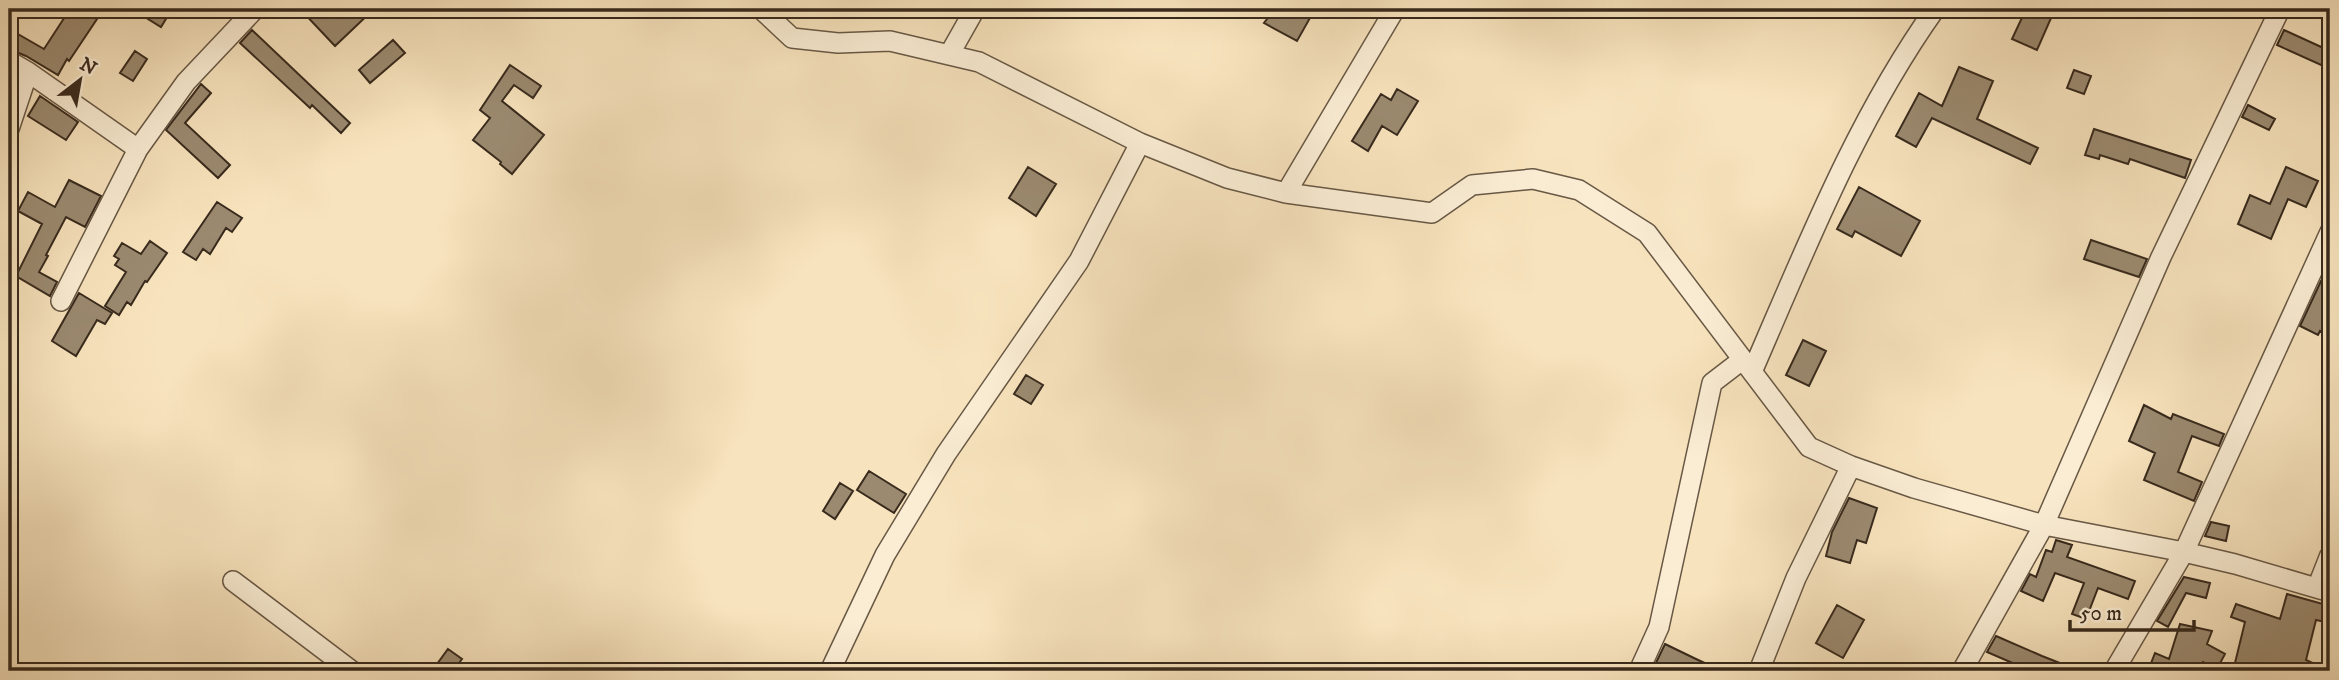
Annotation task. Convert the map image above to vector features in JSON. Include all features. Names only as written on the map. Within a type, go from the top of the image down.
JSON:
[{"type":"street","points":[[61,301],[138,149],[186,82],[255,9]]},
{"type":"street","points":[[761,9],[792,38],[838,43],[890,41],[979,62],[1140,143],[1227,178],[1286,193],[1432,213],[1472,185],[1533,179],[1579,190],[1647,233],[1809,447],[1851,466],[1914,488],[2044,525],[2184,552],[2324,590],[2330,555]]},
{"type":"street","points":[[949,55],[975,9]]},
{"type":"street","points":[[1286,193],[1395,9]]},
{"type":"street","points":[[1639,671],[1659,627],[1712,383],[1747,366],[1842,169],[1905,51],[1935,9]]},
{"type":"street","points":[[1962,671],[2044,525],[2161,257],[2280,9]]},
{"type":"street","points":[[9,61],[29,72],[138,149]]},
{"type":"street","points":[[9,129],[29,72]]},
{"type":"street","points":[[830,671],[885,555],[946,454],[1079,261],[1140,143]]},
{"type":"street","points":[[2114,671],[2184,552],[2330,232]]},
{"type":"street","points":[[1759,671],[1796,578],[1851,466]]},
{"type":"street","points":[[233,581],[352,671]]},
{"type":"building","points":[[70,9],[81,9],[97,19],[58,75],[9,49],[9,29],[44,49]]},
{"type":"building","points":[[132,9],[172,9],[161,27]]},
{"type":"building","points":[[300,9],[374,9],[335,46]]},
{"type":"building","points":[[1245,9],[1315,9],[1297,41],[1264,23],[1267,19]]},
{"type":"building","points":[[2026,9],[2055,9],[2037,50],[2012,39]]},
{"type":"building","points":[[252,30],[350,123],[341,133],[240,43]]},
{"type":"building","points":[[2284,30],[2330,51],[2330,69],[2277,45]]},
{"type":"building","points":[[393,40],[405,53],[370,83],[359,70]]},
{"type":"building","points":[[135,51],[147,59],[133,81],[120,73]]},
{"type":"building","points":[[510,65],[541,86],[533,98],[514,85],[502,101],[544,135],[512,174],[473,140],[490,118],[480,110]]},
{"type":"building","points":[[1959,67],[1993,81],[1977,119],[2038,148],[2030,164],[1932,118],[1916,147],[1896,136],[1919,93],[1942,106]]},
{"type":"building","points":[[2074,70],[2091,76],[2084,94],[2067,88]]},
{"type":"building","points":[[201,84],[211,93],[185,123],[230,165],[218,178],[166,130]]},
{"type":"building","points":[[1397,89],[1418,101],[1397,135],[1382,126],[1368,151],[1352,141],[1381,94],[1391,100]]},
{"type":"building","points":[[40,96],[78,122],[66,140],[28,116]]},
{"type":"building","points":[[2248,105],[2275,119],[2269,130],[2242,117]]},
{"type":"building","points":[[2094,129],[2191,160],[2185,178],[2130,159],[2128,164],[2100,155],[2099,159],[2085,155]]},
{"type":"building","points":[[1028,167],[1056,184],[1036,216],[1009,198]]},
{"type":"building","points":[[2286,167],[2318,181],[2306,207],[2288,199],[2271,239],[2238,224],[2250,195],[2270,204]]},
{"type":"building","points":[[69,180],[101,196],[85,227],[66,217],[46,255],[48,256],[39,272],[57,282],[50,296],[16,276],[42,224],[18,211],[28,192],[55,207]]},
{"type":"building","points":[[1859,187],[1920,221],[1901,256],[1855,231],[1852,237],[1837,229]]},
{"type":"building","points":[[217,202],[242,218],[232,232],[226,228],[210,254],[203,249],[196,260],[183,252]]},
{"type":"building","points":[[2091,240],[2147,259],[2139,277],[2084,259]]},
{"type":"building","points":[[150,241],[167,253],[147,282],[145,281],[131,305],[127,302],[119,315],[105,306],[126,272],[115,265],[119,259],[114,256],[122,243],[141,254]]},
{"type":"building","points":[[2321,281],[2330,284],[2330,337],[2320,331],[2318,335],[2300,326]]},
{"type":"building","points":[[79,293],[112,313],[105,324],[97,320],[76,356],[52,341]]},
{"type":"building","points":[[1803,340],[1826,351],[1809,386],[1786,375]]},
{"type":"building","points":[[1026,375],[1043,385],[1031,404],[1014,394]]},
{"type":"building","points":[[2144,405],[2171,419],[2173,414],[2224,434],[2219,446],[2192,436],[2178,472],[2202,482],[2194,501],[2144,480],[2155,453],[2129,441]]},
{"type":"building","points":[[869,471],[906,494],[894,513],[857,490]]},
{"type":"building","points":[[840,483],[853,491],[835,519],[823,511]]},
{"type":"building","points":[[1849,498],[1877,508],[1866,543],[1857,540],[1850,563],[1826,556],[1832,532]]},
{"type":"building","points":[[2211,522],[2229,526],[2226,541],[2205,536]]},
{"type":"building","points":[[2056,540],[2072,545],[2067,557],[2135,581],[2128,599],[2098,588],[2086,619],[2072,614],[2084,583],[2055,573],[2043,601],[2021,591],[2030,574],[2036,577],[2046,550],[2052,552]]},
{"type":"building","points":[[2184,577],[2210,583],[2206,598],[2186,593],[2168,627],[2157,621]]},
{"type":"building","points":[[2287,594],[2330,606],[2330,623],[2316,620],[2306,660],[2330,671],[2247,671],[2234,667],[2245,622],[2231,617],[2236,604],[2280,619]]},
{"type":"building","points":[[1837,605],[1864,620],[1843,658],[1816,643]]},
{"type":"building","points":[[2180,624],[2212,631],[2207,644],[2225,654],[2217,669],[2203,662],[2199,669],[2192,665],[2191,667],[2199,671],[2148,671],[2155,653],[2169,659]]},
{"type":"building","points":[[1996,636],[2080,671],[2031,671],[1987,652]]},
{"type":"building","points":[[1665,644],[1696,659],[1722,671],[1652,671]]},
{"type":"building","points":[[448,649],[462,659],[453,671],[432,671]]}]
